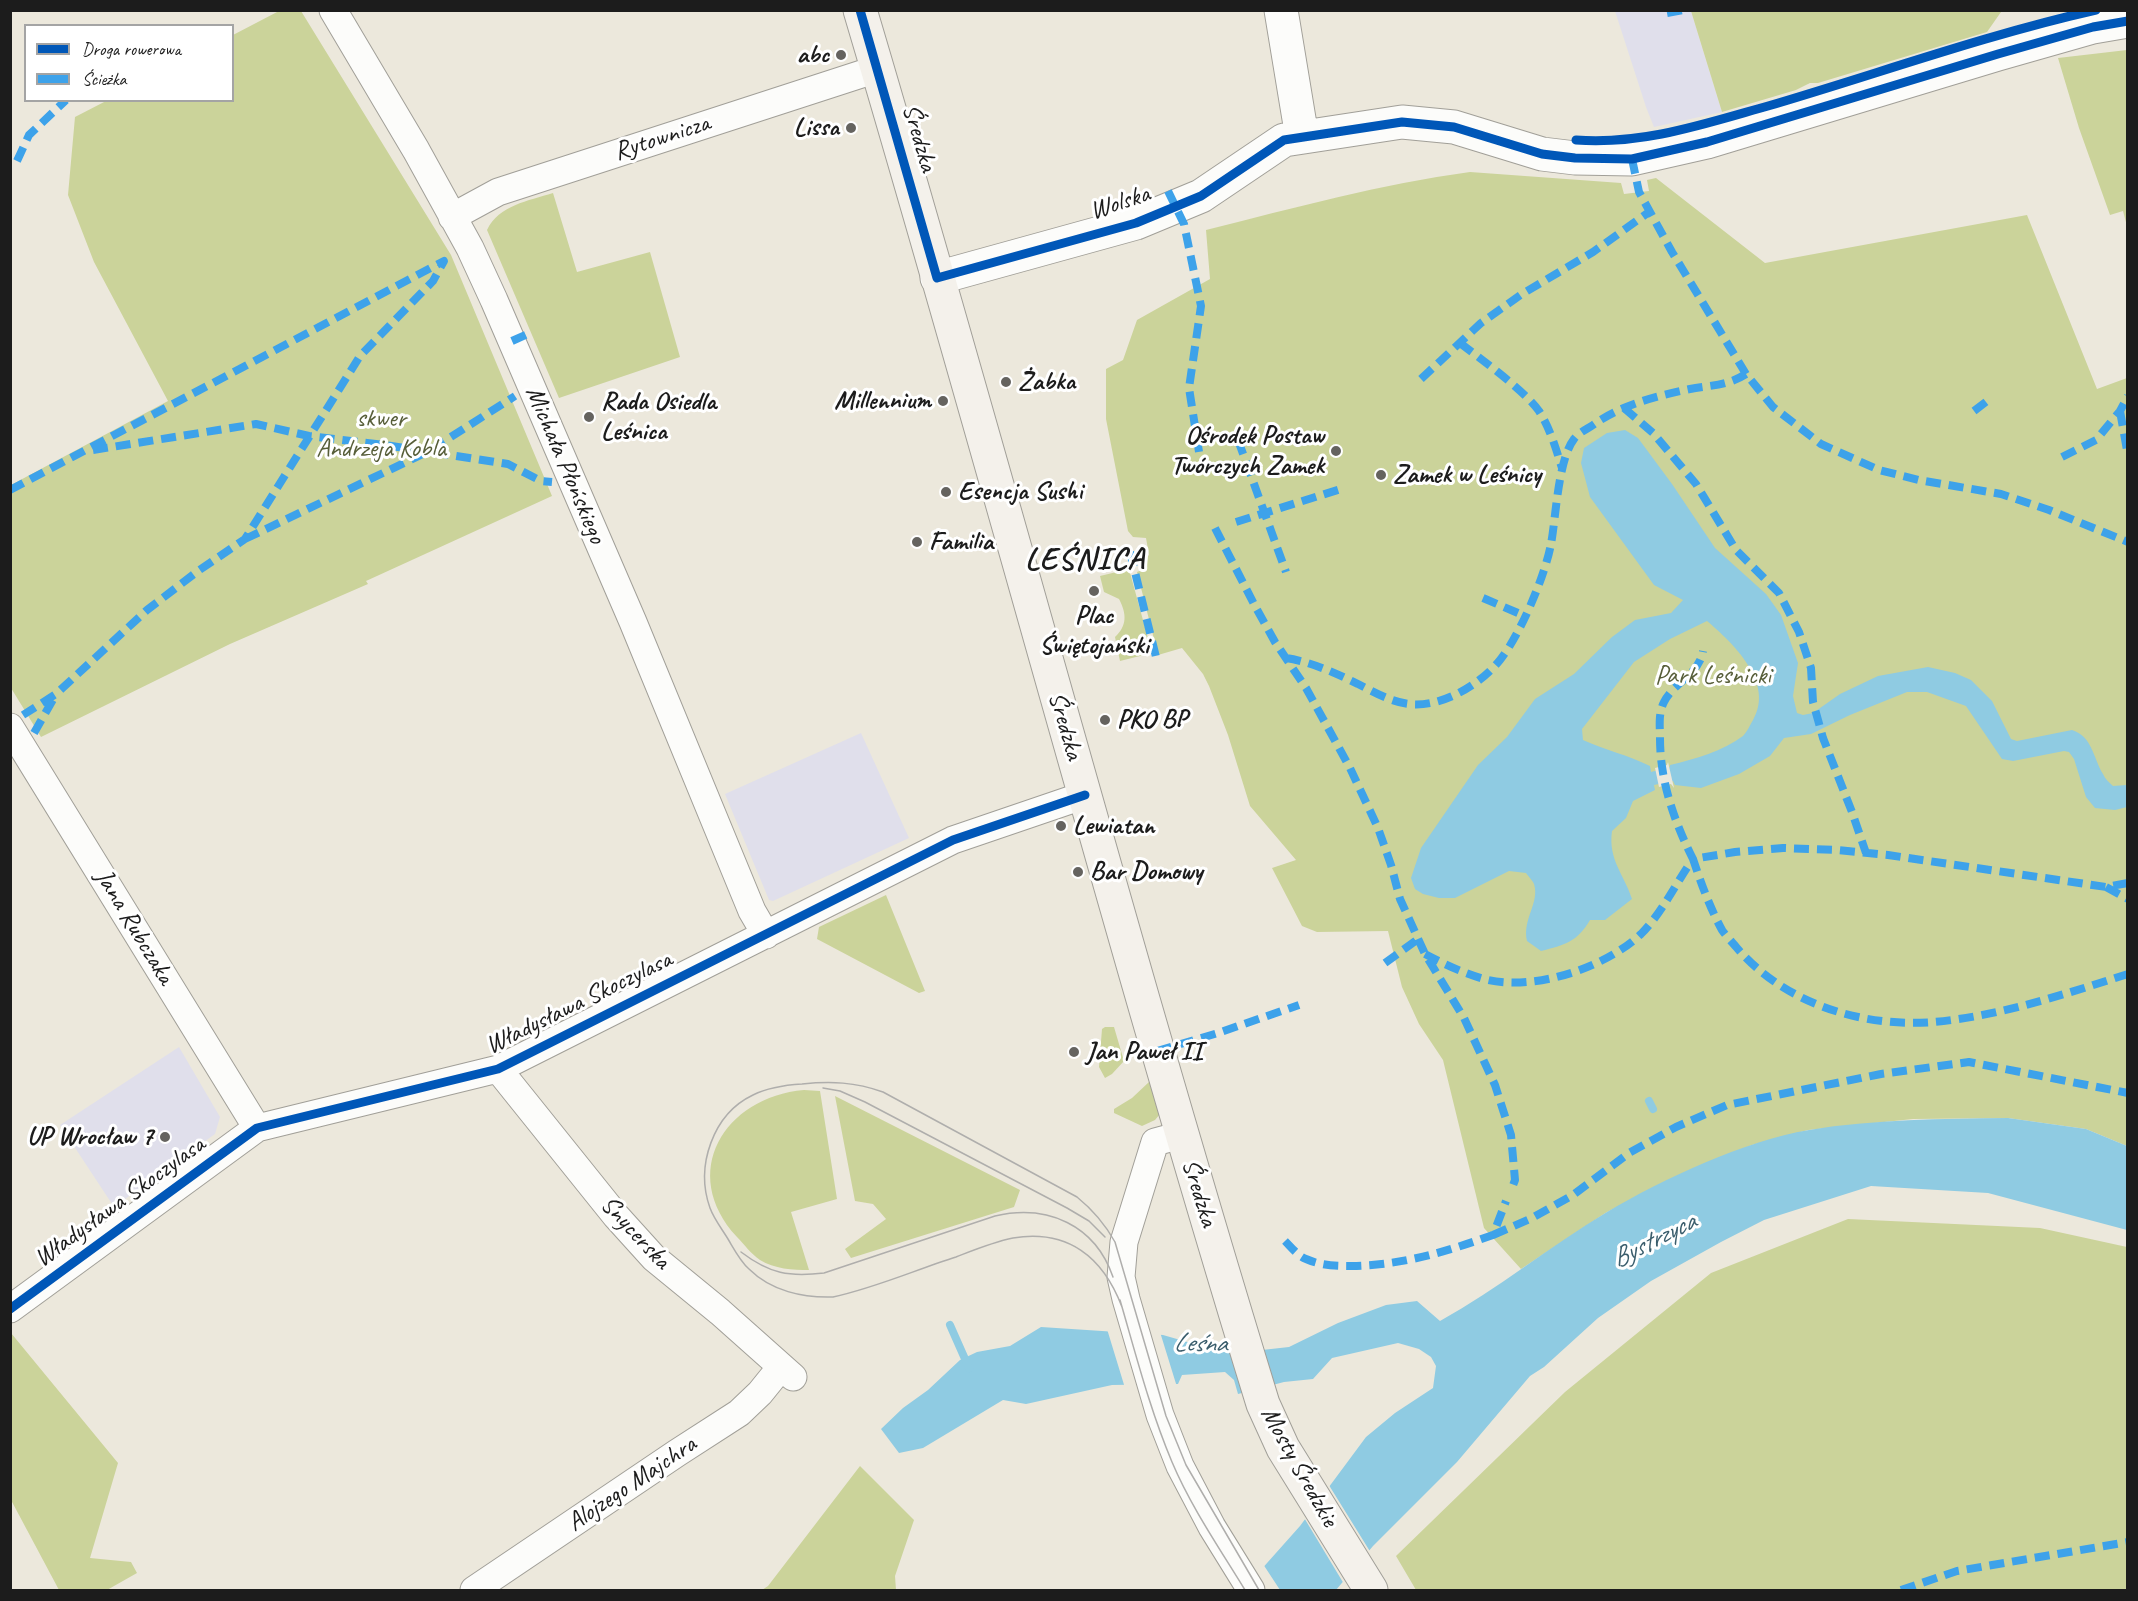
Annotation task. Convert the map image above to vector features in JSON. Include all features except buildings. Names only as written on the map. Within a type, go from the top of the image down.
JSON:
[{"type":"main road","name":"Średzka","points":[[860,10],[1085,795],[1168,1138],[1232,1302]]},
{"type":"main road","name":"Mosty Średzkie","points":[[1232,1302],[1263,1404],[1283,1448],[1371,1590]]},
{"type":"street","name":"Michała Płońskiego","points":[[333,10],[416,150],[470,248],[633,622],[752,911],[766,935]]},
{"type":"street","points":[[1281,10],[1302,136]]},
{"type":"street","name":"Wolska","points":[[937,278],[1136,223],[1201,196],[1268,149],[1284,140],[1302,136],[1402,122],[1454,127],[1542,154],[1575,158],[1632,159],[1707,142],[1998,54],[2093,27],[2127,21]]},
{"type":"street","name":"Rytownicza","points":[[452,217],[498,192],[877,69]]},
{"type":"street","name":"Jana Rubczaka","points":[[10,727],[18,756],[257,1128]]},
{"type":"street","name":"Władysława Skoczylasa","points":[[10,1308],[257,1128],[498,1069],[953,840],[1085,795]]},
{"type":"street","name":"Snycerska","points":[[498,1069],[616,1216],[654,1258],[720,1312],[787,1372]]},
{"type":"street","points":[[1168,1138],[1124,1242],[1121,1277],[1160,1415],[1180,1466],[1212,1527],[1251,1590]]},
{"type":"street","name":"Alojzego Majchra","points":[[474,1590],[739,1413],[787,1372]]},
{"type":"shaded area","points":[[1615,11],[1691,11],[1722,112],[1654,127]]},
{"type":"shaded area","points":[[861,733],[909,838],[773,901],[769,900],[725,794]]},
{"type":"shaded area","points":[[179,1047],[220,1117],[215,1134],[114,1207],[60,1125]]},
{"type":"green space","points":[[1691,10],[2004,11],[1987,32],[1818,83],[1810,83],[1796,90],[1722,112]]},
{"type":"green space","name":"skwer Andrzeja Kobla","points":[[279,11],[301,11],[451,255],[552,496],[366,581],[368,584],[230,644],[41,737],[11,688],[11,485],[168,401],[94,262],[68,195],[75,117],[104,102],[234,102],[234,34]]},
{"type":"green space","points":[[2128,50],[2127,226],[2123,211],[2110,215],[2079,128],[2058,58]]},
{"type":"green space","name":"Park Leśnicki","points":[[1470,172],[1621,183],[1624,194],[1649,191],[1647,180],[1656,178],[1765,263],[2027,215],[2097,389],[2127,378],[2127,1146],[2086,1129],[2008,1118],[1913,1119],[1808,1130],[1752,1145],[1678,1176],[1607,1212],[1521,1269],[1484,1228],[1443,1060],[1419,1024],[1402,987],[1388,931],[1317,932],[1302,926],[1272,868],[1296,860],[1250,806],[1228,735],[1203,674],[1182,648],[1158,655],[1137,572],[1142,570],[1143,560],[1149,555],[1146,538],[1133,537],[1128,531],[1106,419],[1106,369],[1123,360],[1137,320],[1210,279],[1206,230],[1371,190]]},
{"type":"green space","points":[[553,193],[577,272],[650,252],[680,357],[559,398],[487,230],[492,222],[507,209]]},
{"type":"green space","points":[[1129,569],[1152,653],[1120,661],[1115,637],[1124,624],[1123,610],[1119,599],[1104,592],[1100,576]]},
{"type":"green space","points":[[886,895],[925,991],[919,993],[817,939],[819,927]]},
{"type":"green space","points":[[1114,1027],[1124,1061],[1105,1078],[1099,1067],[1102,1029]]},
{"type":"green space","points":[[1149,1082],[1160,1114],[1155,1120],[1142,1126],[1114,1113],[1114,1109],[1132,1098]]},
{"type":"green space","points":[[804,1090],[820,1091],[837,1199],[791,1212],[809,1270],[777,1267],[757,1258],[737,1237],[720,1213],[711,1188],[711,1164],[718,1142],[732,1123],[751,1107],[776,1096]]},
{"type":"green space","points":[[835,1096],[1020,1190],[1014,1207],[851,1258],[845,1249],[886,1219],[873,1204],[855,1201]]},
{"type":"green space","points":[[1848,1219],[2040,1228],[2127,1247],[2127,1590],[1416,1590],[1396,1556],[1565,1392],[1711,1273]]},
{"type":"green space","points":[[11,1333],[118,1463],[90,1558],[131,1562],[137,1573],[107,1590],[59,1590],[11,1500]]},
{"type":"green space","points":[[860,1466],[914,1520],[895,1576],[896,1590],[762,1590],[768,1586]]},
{"type":"water","points":[[1625,430],[1638,438],[1715,548],[1766,594],[1781,615],[1798,663],[1793,696],[1797,713],[1803,715],[1813,713],[1840,694],[1878,676],[1928,667],[1955,673],[1971,680],[1992,701],[2011,739],[2017,741],[2072,730],[2079,733],[2092,749],[2107,780],[2113,786],[2127,785],[2127,807],[2115,810],[2095,808],[2086,797],[2074,759],[2069,752],[2013,761],[2002,759],[1966,706],[1927,692],[1907,692],[1811,734],[1784,738],[1770,756],[1739,774],[1701,788],[1675,785],[1673,781],[1654,785],[1655,790],[1633,801],[1626,818],[1612,831],[1614,859],[1632,899],[1605,920],[1590,920],[1570,942],[1541,951],[1527,941],[1527,925],[1535,891],[1526,873],[1509,871],[1455,898],[1439,898],[1423,894],[1415,889],[1411,878],[1421,848],[1478,765],[1507,737],[1535,699],[1574,674],[1612,637],[1635,620],[1671,613],[1683,600],[1654,585],[1590,497],[1581,463],[1584,448],[1607,433]],"holes":[[[1707,621],[1739,652],[1755,678],[1759,692],[1758,706],[1743,736],[1708,754],[1651,772],[1650,766],[1583,740],[1582,729],[1634,662],[1670,639]]]},
{"type":"water","name":"Bystrzyca","points":[[2008,1118],[2086,1129],[2127,1146],[2127,1230],[1988,1193],[1871,1186],[1764,1220],[1651,1281],[1598,1318],[1544,1367],[1530,1376],[1457,1462],[1373,1546],[1336,1590],[1243,1590],[1300,1526],[1366,1437],[1395,1413],[1433,1388],[1436,1366],[1431,1357],[1419,1349],[1398,1343],[1332,1358],[1313,1379],[1284,1382],[1238,1394],[1234,1380],[1225,1372],[1182,1375],[1178,1384],[1112,1385],[1026,1404],[1003,1400],[923,1448],[899,1453],[881,1429],[960,1360],[977,1352],[1010,1346],[1041,1327],[1163,1335],[1222,1352],[1289,1347],[1338,1323],[1386,1305],[1417,1301],[1440,1321],[1607,1212],[1678,1174],[1731,1152],[1784,1135],[1834,1126],[1908,1120]]},
{"type":"pier","points":[[1668,762],[1674,788],[1671,784],[1659,787],[1655,768],[1667,765]]},
{"type":"pier","points":[[1107,1329],[1160,1332],[1177,1387],[1125,1388]]},
{"type":"pier","points":[[1327,1482],[1371,1553],[1344,1584],[1303,1516]]},
{"type":"pier","points":[[1263,1564],[1280,1590],[1240,1590],[1241,1588]]},
{"type":"waterway","points":[[1649,1101],[1653,1109]]},
{"type":"waterway","points":[[950,1325],[969,1368]]},
{"type":"tram line","points":[[1122,1307],[1105,1274],[1081,1250],[1051,1238],[1033,1236],[998,1242],[880,1284],[833,1297],[810,1296],[777,1288],[758,1277],[746,1266],[737,1255],[710,1208],[705,1175],[706,1159],[711,1143],[727,1115],[739,1104],[759,1092],[796,1084],[853,1084],[883,1092],[1077,1197],[1098,1218],[1115,1242],[1166,1416],[1186,1465],[1259,1590]]},
{"type":"tram line","points":[[823,1088],[840,1091],[865,1102],[1067,1208],[1089,1221],[1105,1237]]},
{"type":"tram line","points":[[741,1252],[761,1265],[780,1272],[824,1273],[995,1216],[1033,1213],[1067,1222],[1082,1232],[1105,1259],[1113,1277]]},
{"type":"tram line","points":[[1120,1300],[1150,1402],[1172,1462],[1197,1511],[1245,1590]]},
{"type":"marked path","points":[[1667,13],[1683,10]]},
{"type":"marked path","points":[[17,161],[29,135],[64,102]]},
{"type":"marked path","points":[[1632,159],[1639,192],[1672,252],[1746,374],[1773,407],[1821,444],[1879,470],[1919,480],[2001,494],[2049,510],[2128,542]]},
{"type":"marked path","points":[[1168,191],[1184,224],[1201,306],[1189,388],[1199,452]]},
{"type":"marked path","points":[[1421,379],[1481,323],[1522,294],[1593,252],[1649,212]]},
{"type":"marked path","points":[[10,490],[444,261],[433,281],[360,356],[245,539],[147,610],[56,694],[23,715]]},
{"type":"marked path","points":[[512,341],[532,332]]},
{"type":"marked path","points":[[1460,343],[1491,366],[1539,411],[1550,431],[1562,468]]},
{"type":"marked path","points":[[1286,658],[1323,668],[1383,696],[1409,704],[1434,702],[1471,686],[1500,660],[1516,636],[1531,605],[1551,544],[1564,460],[1576,437],[1604,418],[1639,402],[1725,383],[1746,374]]},
{"type":"marked path","points":[[245,539],[429,451],[515,396]]},
{"type":"marked path","points":[[2062,457],[2096,440],[2120,411],[2128,396]]},
{"type":"marked path","points":[[1974,411],[1991,398]]},
{"type":"marked path","points":[[1624,408],[1653,433],[1696,484],[1736,550],[1779,593],[1799,632],[1811,668],[1813,702],[1823,738],[1866,853]]},
{"type":"marked path","points":[[2120,411],[2128,456]]},
{"type":"marked path","points":[[93,450],[256,424],[309,436],[508,464],[541,481],[552,482]]},
{"type":"marked path","points":[[1238,440],[1286,572]]},
{"type":"marked path","points":[[1236,522],[1344,488]]},
{"type":"marked path","points":[[1215,528],[1275,642],[1306,688],[1350,768],[1378,828],[1400,899],[1425,954],[1464,1018],[1495,1085],[1511,1135],[1515,1180],[1512,1188]]},
{"type":"marked path","points":[[1130,552],[1157,661]]},
{"type":"marked path","points":[[1483,598],[1525,616]]},
{"type":"marked path","points":[[1425,954],[1484,979],[1524,982],[1546,979],[1588,967],[1626,946],[1649,926],[1693,859],[1674,815],[1665,785],[1662,770],[1660,720],[1668,695],[1697,666],[1703,651]]},
{"type":"marked path","points":[[34,733],[55,696]]},
{"type":"marked path","points":[[2128,883],[2106,887],[1888,855],[1837,850],[1783,848],[1735,852],[1693,859],[1722,930],[1756,967],[1777,984],[1801,997],[1852,1016],[1907,1023],[1959,1019],[2032,1003],[2128,974]]},
{"type":"marked path","points":[[2106,887],[2128,899]]},
{"type":"marked path","points":[[1385,963],[1418,939]]},
{"type":"marked path","points":[[1157,1051],[1299,1005]]},
{"type":"marked path","points":[[1493,1235],[1532,1218],[1573,1195],[1629,1153],[1676,1127],[1727,1105],[1881,1074],[1969,1062],[2128,1093]]},
{"type":"marked path","points":[[1285,1241],[1303,1258],[1335,1266],[1371,1265],[1406,1260],[1441,1252],[1493,1235],[1506,1201]]},
{"type":"marked path","points":[[1901,1590],[1957,1571],[2128,1542]]},
{"type":"cycle path","points":[[860,10],[937,278],[1136,223],[1201,196],[1284,140],[1402,122],[1454,127],[1542,154],[1575,158],[1632,159],[1707,142],[1998,54],[2093,27],[2128,21]]},
{"type":"cycle path","points":[[1576,140],[1601,141],[1673,132],[1809,94],[1972,43],[2096,10]]},
{"type":"cycle path","points":[[10,1309],[257,1128],[498,1069],[953,840],[1085,795]]},
{"type":"place","name":"abc","points":[[841,55]]},
{"type":"place","name":"Lissa","points":[[851,128]]},
{"type":"place","name":"Żabka","points":[[1006,382]]},
{"type":"place","name":"Millennium","points":[[943,401]]},
{"type":"place","name":"Rada Osiedla Leśnica","points":[[589,417]]},
{"type":"place","name":"Ośrodek Postaw Twórczych Zamek","points":[[1336,451]]},
{"type":"place","name":"Zamek w Leśnicy","points":[[1381,475]]},
{"type":"place","name":"Esencja Sushi","points":[[946,492]]},
{"type":"place","name":"Familia","points":[[917,542]]},
{"type":"place","name":"Plac Świętojański","points":[[1094,591]]},
{"type":"place","name":"PKO BP","points":[[1105,720]]},
{"type":"place","name":"Lewiatan","points":[[1061,826]]},
{"type":"place","name":"Bar Domowy","points":[[1078,872]]},
{"type":"place","name":"Jan Paweł II","points":[[1074,1052]]},
{"type":"place","name":"UP Wrocław 7","points":[[165,1137]]},
{"type":"district","name":"LEŚNICA","points":[[1085,561]]},
{"type":"water label","name":"Leśna","points":[[1200,1344]]}]
